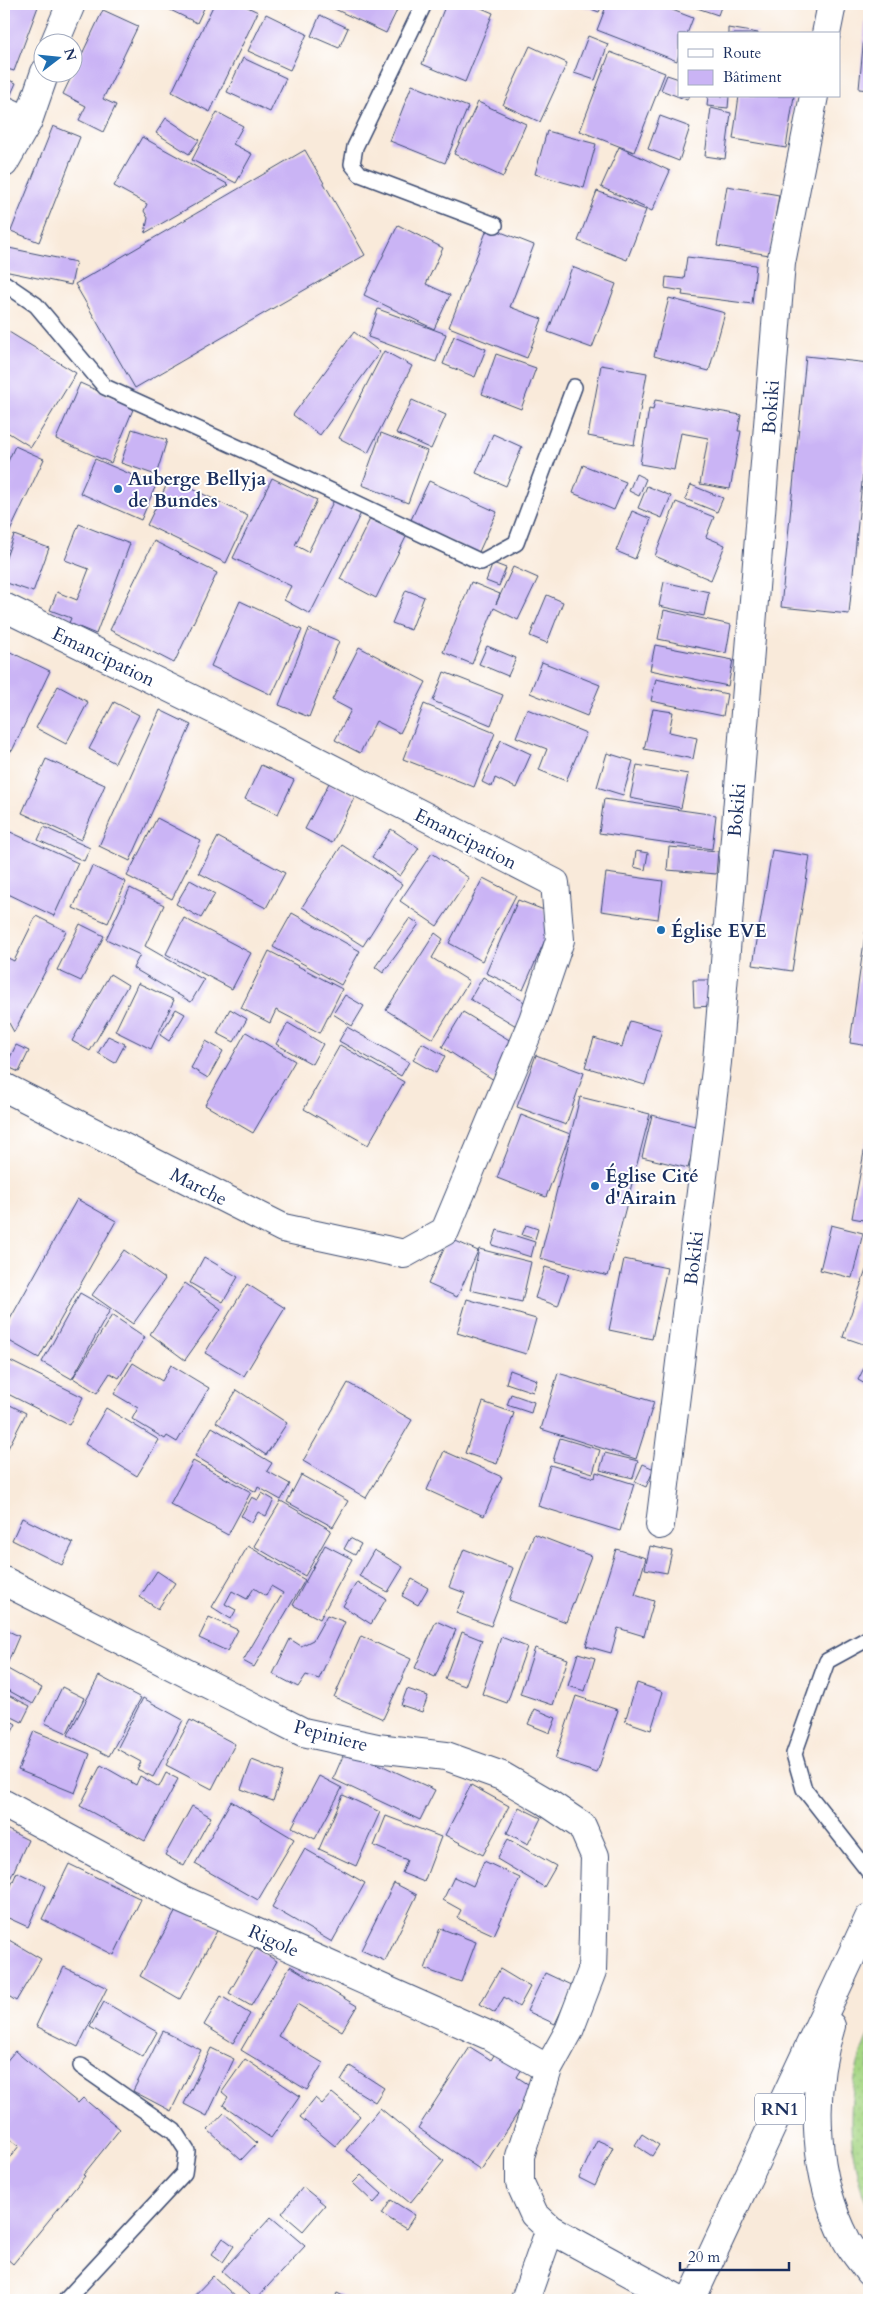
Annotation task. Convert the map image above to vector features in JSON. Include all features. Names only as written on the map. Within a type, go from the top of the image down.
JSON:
[{"type":"main road","points":[[59,32],[71,4]]},
{"type":"main road","points":[[826,32],[832,4]]},
{"type":"main road","points":[[4,163],[16,116],[38,82]]},
{"type":"main road","name":"Bokiki","points":[[660,1525],[717,1062],[780,262],[814,98]]},
{"type":"main road","name":"Emancipation","points":[[4,607],[278,741],[554,883],[560,940],[533,1020],[445,1230],[404,1254]]},
{"type":"main road","name":"Marche","points":[[4,1087],[283,1228],[404,1254]]},
{"type":"main road","name":"Pepiniere","points":[[4,1581],[304,1732],[377,1748],[446,1756],[502,1776],[546,1801],[582,1826],[595,1856],[592,1972],[569,2031],[548,2068]]},
{"type":"main road","name":"Rigole","points":[[4,1804],[181,1899],[490,2036],[548,2068]]},
{"type":"main road","name":"RN1","points":[[691,2300],[869,1918]]},
{"type":"main road","points":[[858,1944],[826,2041],[820,2085],[819,2153],[830,2201],[840,2226],[847,2242],[869,2272]]},
{"type":"main road","points":[[548,2068],[520,2156],[520,2183],[534,2214],[550,2229],[680,2300]]},
{"type":"main road","points":[[525,2300],[550,2229]]},
{"type":"lane","points":[[424,4],[355,147],[352,164],[360,174],[495,225]]},
{"type":"lane","points":[[4,283],[36,305],[105,387],[260,457],[481,562],[516,543],[574,387]]},
{"type":"lane","points":[[869,1638],[827,1661],[794,1754],[804,1789],[869,1872]]},
{"type":"lane","points":[[66,2300],[184,2173],[187,2151],[174,2131],[81,2066]]},
{"type":"green space","points":[[869,2033],[869,2208],[861,2188],[856,2166],[852,2144],[851,2120],[852,2097],[856,2075],[861,2053]]},
{"type":"building","points":[[4,4],[39,4],[14,71],[4,68]]},
{"type":"building","points":[[158,4],[206,4],[197,23]]},
{"type":"building","points":[[214,4],[241,4],[258,12],[210,112],[172,92]]},
{"type":"building","points":[[294,4],[306,4],[303,8]]},
{"type":"building","points":[[324,4],[400,4],[386,33]]},
{"type":"building","points":[[446,4],[472,4],[493,13],[465,82],[422,64]]},
{"type":"building","points":[[578,4],[603,4],[599,12]]},
{"type":"building","points":[[607,4],[657,4],[693,18],[688,32],[678,32],[677,61],[597,30]]},
{"type":"building","points":[[692,4],[722,4],[718,15],[691,6]]},
{"type":"building","points":[[757,4],[771,4],[769,8]]},
{"type":"building","points":[[867,4],[869,4],[869,90],[859,89]]},
{"type":"building","points":[[103,10],[138,26],[103,99],[116,105],[103,132],[79,120],[86,106],[63,94],[69,82],[82,82],[82,54]]},
{"type":"building","points":[[266,14],[307,34],[290,70],[248,51]]},
{"type":"building","points":[[320,15],[348,28],[339,48],[311,36]]},
{"type":"building","points":[[728,28],[752,32],[728,32]]},
{"type":"building","points":[[588,36],[608,44],[595,80],[574,73]]},
{"type":"building","points":[[530,46],[567,63],[540,122],[503,105]]},
{"type":"building","points":[[610,52],[665,73],[634,152],[580,131]]},
{"type":"building","points":[[243,58],[286,78],[270,112],[227,92]]},
{"type":"building","points":[[667,75],[678,79],[678,97],[661,90]]},
{"type":"building","points":[[4,78],[16,83],[8,101],[4,99]]},
{"type":"building","points":[[412,85],[468,107],[445,163],[390,141]]},
{"type":"building","points":[[708,98],[729,98],[728,108],[707,106]]},
{"type":"building","points":[[739,98],[794,98],[786,148],[733,139]]},
{"type":"building","points":[[478,102],[526,124],[503,177],[454,154]]},
{"type":"building","points":[[711,108],[731,113],[725,159],[705,156]]},
{"type":"building","points":[[217,112],[243,126],[233,144],[252,154],[236,183],[192,160]]},
{"type":"building","points":[[660,116],[690,127],[679,161],[648,149]]},
{"type":"building","points":[[166,118],[199,140],[189,154],[156,133]]},
{"type":"building","points":[[53,126],[80,137],[39,242],[11,231]]},
{"type":"building","points":[[547,131],[596,144],[584,188],[535,174]]},
{"type":"building","points":[[142,137],[229,185],[145,233],[148,218],[144,211],[147,204],[114,186]]},
{"type":"building","points":[[619,147],[670,171],[652,211],[601,187]]},
{"type":"building","points":[[305,150],[365,255],[135,388],[75,284]]},
{"type":"building","points":[[727,186],[779,195],[769,255],[717,246]]},
{"type":"building","points":[[597,191],[646,210],[627,260],[578,241]]},
{"type":"building","points":[[398,225],[443,248],[426,284],[450,295],[434,329],[364,295]]},
{"type":"building","points":[[488,227],[534,245],[510,307],[542,319],[527,358],[449,327]]},
{"type":"building","points":[[4,247],[76,262],[71,285],[4,271]]},
{"type":"building","points":[[687,257],[756,265],[752,304],[682,295],[683,291],[665,288],[666,277],[684,279]]},
{"type":"building","points":[[572,267],[616,284],[592,348],[548,332]]},
{"type":"building","points":[[669,298],[725,313],[709,371],[654,356]]},
{"type":"building","points":[[378,309],[446,334],[436,362],[368,337]]},
{"type":"building","points":[[4,329],[76,373],[31,447],[4,430]]},
{"type":"building","points":[[354,332],[380,352],[320,435],[293,415]]},
{"type":"building","points":[[454,336],[486,349],[475,377],[443,364]]},
{"type":"building","points":[[384,351],[412,366],[368,453],[339,438]]},
{"type":"building","points":[[496,354],[536,368],[521,409],[482,394]]},
{"type":"building","points":[[806,356],[869,363],[869,411],[849,614],[781,607]]},
{"type":"building","points":[[601,365],[647,373],[634,445],[588,436]]},
{"type":"building","points":[[80,383],[134,407],[111,463],[56,439]]},
{"type":"building","points":[[412,400],[446,415],[431,449],[396,433]]},
{"type":"building","points":[[655,400],[741,415],[738,431],[741,431],[730,489],[700,484],[708,438],[681,433],[674,470],[640,464],[649,409],[653,410]]},
{"type":"building","points":[[132,429],[167,440],[156,475],[121,463]]},
{"type":"building","points":[[381,433],[427,451],[408,503],[362,485]]},
{"type":"building","points":[[493,434],[522,447],[506,486],[476,473]]},
{"type":"building","points":[[15,446],[44,459],[4,544],[4,470]]},
{"type":"building","name":"Auberge Bellyja de Bundes","points":[[95,459],[156,485],[141,520],[80,493]]},
{"type":"building","points":[[583,465],[626,482],[614,510],[573,493]]},
{"type":"building","points":[[636,474],[646,479],[639,496],[629,491]]},
{"type":"building","points":[[170,478],[248,516],[226,563],[147,525]]},
{"type":"building","points":[[272,478],[317,500],[295,545],[308,552],[334,500],[361,513],[310,614],[284,600],[291,586],[233,558]]},
{"type":"building","points":[[429,481],[497,512],[478,554],[410,522]]},
{"type":"building","points":[[691,485],[723,498],[717,512],[685,499]]},
{"type":"building","points":[[647,486],[671,496],[662,518],[638,508]]},
{"type":"building","points":[[676,502],[714,517],[706,537],[725,545],[711,580],[655,556]]},
{"type":"building","points":[[632,511],[651,519],[635,559],[616,551]]},
{"type":"building","points":[[370,519],[406,537],[376,598],[340,579]]},
{"type":"building","points":[[79,524],[130,544],[96,634],[69,623],[71,618],[50,610],[57,592],[77,600],[89,569],[65,560]]},
{"type":"building","points":[[14,535],[49,548],[33,592],[4,582],[4,563]]},
{"type":"building","points":[[154,541],[217,573],[174,663],[110,630]]},
{"type":"building","points":[[493,563],[506,568],[499,586],[486,581]]},
{"type":"building","points":[[513,567],[538,578],[518,620],[494,608],[472,664],[443,652],[471,582],[500,594],[496,604]]},
{"type":"building","points":[[664,582],[709,592],[704,616],[659,606]]},
{"type":"building","points":[[406,590],[424,597],[411,630],[392,623]]},
{"type":"building","points":[[547,595],[563,602],[547,643],[530,636]]},
{"type":"building","points":[[240,601],[302,630],[272,695],[211,666]]},
{"type":"building","points":[[664,610],[731,625],[726,653],[658,639]]},
{"type":"building","points":[[309,629],[339,641],[309,717],[279,705]]},
{"type":"building","points":[[655,645],[733,660],[728,686],[650,670]]},
{"type":"building","points":[[487,646],[516,658],[508,676],[479,664]]},
{"type":"building","points":[[359,647],[426,682],[400,733],[376,721],[360,753],[335,740],[351,710],[332,700]]},
{"type":"building","points":[[4,649],[50,671],[12,751],[4,747]]},
{"type":"building","points":[[542,662],[600,685],[587,716],[530,693]]},
{"type":"building","points":[[444,672],[503,695],[491,725],[433,701]]},
{"type":"building","points":[[656,679],[727,694],[723,716],[651,701]]},
{"type":"building","points":[[58,686],[88,702],[66,744],[36,728]]},
{"type":"building","points":[[114,702],[139,715],[115,763],[89,749]]},
{"type":"building","points":[[424,704],[495,733],[474,787],[403,759]]},
{"type":"building","points":[[527,709],[586,733],[566,781],[539,770],[547,749],[516,737]]},
{"type":"building","points":[[653,709],[673,712],[669,732],[697,738],[693,759],[644,749]]},
{"type":"building","points":[[160,710],[191,725],[130,861],[99,846]]},
{"type":"building","points":[[501,740],[531,754],[516,788],[495,778],[492,787],[482,782]]},
{"type":"building","points":[[4,752],[8,754],[4,763]]},
{"type":"building","points":[[607,753],[633,761],[623,795],[597,787]]},
{"type":"building","points":[[46,759],[105,785],[81,840],[22,813]]},
{"type":"building","points":[[261,765],[294,780],[278,814],[245,799]]},
{"type":"building","points":[[637,765],[688,774],[681,808],[630,798]]},
{"type":"building","points":[[329,783],[355,796],[332,843],[305,829]]},
{"type":"building","points":[[604,799],[716,815],[712,849],[599,833]]},
{"type":"building","points":[[157,818],[201,841],[172,899],[127,876]]},
{"type":"building","points":[[44,827],[90,848],[84,861],[38,840]]},
{"type":"building","points":[[391,829],[419,848],[400,876],[372,857]]},
{"type":"building","points":[[6,830],[78,863],[54,916],[4,892],[4,835]]},
{"type":"building","points":[[218,837],[285,873],[266,908],[199,873]]},
{"type":"building","points":[[342,845],[402,884],[363,946],[302,907]]},
{"type":"building","points":[[669,847],[718,851],[716,874],[667,870]]},
{"type":"building","points":[[772,850],[810,856],[792,971],[753,965]]},
{"type":"building","points":[[636,851],[648,853],[645,870],[634,867]]},
{"type":"building","points":[[432,853],[469,878],[437,926],[400,901]]},
{"type":"building","points":[[92,866],[126,882],[108,923],[73,908]]},
{"type":"building","points":[[606,873],[663,881],[658,919],[601,911]]},
{"type":"building","points":[[483,878],[516,895],[482,961],[449,943]]},
{"type":"building","points":[[190,880],[215,894],[201,918],[176,904]]},
{"type":"building","points":[[130,888],[164,905],[145,946],[204,980],[191,1002],[133,968],[140,955],[106,939]]},
{"type":"building","points":[[518,900],[544,910],[548,933],[523,990],[486,973]]},
{"type":"building","points":[[292,913],[360,951],[341,985],[273,947]]},
{"type":"building","points":[[36,916],[66,931],[14,1032],[4,1014],[4,956],[14,961]]},
{"type":"building","points":[[184,918],[251,953],[232,989],[166,954]]},
{"type":"building","points":[[410,918],[419,924],[383,973],[375,967]]},
{"type":"building","points":[[867,920],[869,920],[869,1046],[850,1043]]},
{"type":"building","points":[[80,924],[104,936],[81,981],[57,970]]},
{"type":"building","points":[[435,933],[443,939],[432,958],[469,981],[433,1039],[386,1010]]},
{"type":"building","points":[[269,951],[342,989],[320,1033],[276,1010],[270,1023],[241,1008]]},
{"type":"building","points":[[110,974],[128,985],[90,1051],[72,1041]]},
{"type":"building","points":[[483,977],[531,1006],[518,1027],[470,999]]},
{"type":"building","points":[[693,980],[712,980],[713,1006],[694,1007]]},
{"type":"building","points":[[138,983],[174,1000],[151,1049],[115,1031]]},
{"type":"building","points":[[345,995],[364,1006],[352,1026],[333,1014]]},
{"type":"building","points":[[176,1009],[185,1014],[169,1041],[160,1035]]},
{"type":"building","points":[[230,1009],[247,1019],[234,1042],[217,1033]]},
{"type":"building","points":[[463,1012],[516,1044],[494,1080],[442,1047]]},
{"type":"building","points":[[630,1021],[662,1030],[645,1085],[585,1067],[594,1038],[622,1047]]},
{"type":"building","points":[[288,1023],[323,1044],[312,1064],[276,1044]]},
{"type":"building","points":[[347,1027],[409,1062],[401,1076],[339,1041]]},
{"type":"building","points":[[246,1032],[295,1061],[253,1133],[205,1105]]},
{"type":"building","points":[[108,1036],[125,1044],[115,1063],[98,1053]]},
{"type":"building","points":[[206,1041],[223,1051],[208,1078],[191,1068]]},
{"type":"building","points":[[422,1043],[445,1056],[436,1073],[413,1060]]},
{"type":"building","points":[[16,1045],[29,1051],[19,1072],[6,1066]]},
{"type":"building","points":[[340,1045],[404,1082],[368,1145],[304,1109]]},
{"type":"building","points":[[536,1055],[584,1073],[566,1125],[517,1107]]},
{"type":"building","name":"Église Cité d'Airain","points":[[580,1097],[650,1114],[608,1276],[540,1258]]},
{"type":"building","points":[[521,1115],[570,1134],[546,1197],[497,1178]]},
{"type":"building","points":[[652,1115],[699,1127],[688,1168],[642,1157]]},
{"type":"building","points":[[869,1130],[869,1221],[852,1218]]},
{"type":"building","points":[[77,1199],[116,1221],[39,1358],[4,1338],[4,1330]]},
{"type":"building","points":[[526,1225],[538,1229],[535,1239],[522,1235]]},
{"type":"building","points":[[831,1225],[863,1233],[852,1278],[820,1270]]},
{"type":"building","points":[[497,1230],[535,1242],[531,1257],[492,1245]]},
{"type":"building","points":[[449,1238],[478,1251],[457,1297],[428,1284]]},
{"type":"building","points":[[479,1249],[531,1262],[522,1302],[470,1290]]},
{"type":"building","points":[[124,1250],[165,1279],[133,1324],[92,1295]]},
{"type":"building","points":[[204,1257],[238,1277],[223,1302],[190,1283]]},
{"type":"building","points":[[624,1259],[667,1268],[652,1339],[609,1330]]},
{"type":"building","points":[[545,1267],[569,1274],[558,1306],[535,1298]]},
{"type":"building","points":[[866,1270],[869,1271],[869,1346],[843,1337]]},
{"type":"building","points":[[185,1283],[221,1309],[185,1360],[150,1334]]},
{"type":"building","points":[[247,1284],[285,1308],[244,1376],[205,1353]]},
{"type":"building","points":[[80,1293],[110,1310],[72,1379],[42,1362]]},
{"type":"building","points":[[467,1299],[536,1319],[526,1354],[457,1333]]},
{"type":"building","points":[[112,1315],[145,1337],[119,1378],[110,1373],[97,1393],[73,1378]]},
{"type":"building","points":[[4,1358],[83,1397],[69,1425],[4,1392]]},
{"type":"building","points":[[133,1363],[162,1381],[171,1365],[209,1388],[177,1442],[167,1436],[165,1439],[132,1419],[138,1408],[114,1394]]},
{"type":"building","points":[[864,1368],[869,1371],[869,1386],[858,1380]]},
{"type":"building","points":[[510,1370],[537,1380],[533,1392],[506,1383]]},
{"type":"building","points":[[558,1373],[654,1402],[636,1459],[541,1429]]},
{"type":"building","points":[[348,1383],[412,1420],[366,1498],[303,1461]]},
{"type":"building","points":[[237,1390],[287,1423],[266,1455],[216,1422]]},
{"type":"building","points":[[511,1394],[534,1402],[531,1413],[507,1405]]},
{"type":"building","points":[[4,1402],[26,1413],[4,1456]]},
{"type":"building","points":[[483,1402],[514,1413],[497,1464],[465,1453]]},
{"type":"building","points":[[106,1408],[159,1440],[137,1476],[85,1444]]},
{"type":"building","points":[[212,1427],[272,1463],[267,1471],[290,1484],[281,1500],[258,1487],[256,1492],[195,1456]]},
{"type":"building","points":[[560,1438],[600,1450],[593,1473],[553,1461]]},
{"type":"building","points":[[444,1451],[502,1477],[484,1516],[427,1490]]},
{"type":"building","points":[[605,1453],[638,1461],[633,1478],[600,1470]]},
{"type":"building","points":[[193,1461],[251,1492],[228,1535],[170,1504]]},
{"type":"building","points":[[643,1464],[654,1469],[646,1487],[635,1482]]},
{"type":"building","points":[[550,1465],[595,1478],[596,1472],[634,1484],[620,1531],[538,1506]]},
{"type":"building","points":[[301,1475],[348,1501],[333,1527],[287,1502]]},
{"type":"building","points":[[262,1493],[274,1500],[266,1516],[258,1512],[252,1523],[241,1516],[252,1497],[258,1500]]},
{"type":"building","points":[[281,1501],[331,1530],[305,1576],[254,1546]]},
{"type":"building","points":[[22,1518],[73,1543],[62,1565],[12,1540]]},
{"type":"building","points":[[534,1534],[591,1556],[566,1622],[509,1600]]},
{"type":"building","points":[[350,1538],[361,1544],[355,1555],[344,1549]]},
{"type":"building","points":[[325,1545],[352,1559],[320,1619],[293,1605]]},
{"type":"building","points":[[248,1546],[305,1580],[254,1667],[243,1661],[283,1593],[271,1586],[266,1596],[254,1588],[247,1599],[232,1591],[225,1604],[236,1610],[231,1619],[212,1607]]},
{"type":"building","points":[[650,1546],[672,1551],[667,1573],[645,1569]]},
{"type":"building","points":[[464,1549],[513,1568],[491,1626],[456,1613],[465,1593],[449,1587]]},
{"type":"building","points":[[616,1549],[646,1558],[635,1595],[654,1601],[644,1636],[618,1628],[611,1653],[586,1646]]},
{"type":"building","points":[[374,1550],[403,1567],[388,1592],[359,1576]]},
{"type":"building","points":[[157,1571],[175,1583],[158,1609],[140,1597]]},
{"type":"building","points":[[412,1579],[428,1588],[418,1605],[402,1596]]},
{"type":"building","points":[[357,1582],[386,1599],[371,1624],[343,1606]]},
{"type":"building","points":[[327,1615],[345,1622],[319,1679],[306,1675],[298,1687],[273,1674],[290,1639],[301,1646],[313,1640]]},
{"type":"building","points":[[209,1617],[238,1630],[227,1651],[199,1638]]},
{"type":"building","points":[[436,1621],[456,1630],[435,1677],[415,1668]]},
{"type":"building","points":[[4,1629],[19,1636],[7,1664],[4,1663]]},
{"type":"building","points":[[462,1632],[482,1640],[465,1686],[445,1679]]},
{"type":"building","points":[[361,1636],[411,1659],[383,1719],[334,1697]]},
{"type":"building","points":[[501,1637],[527,1647],[507,1703],[482,1694]]},
{"type":"building","points":[[535,1648],[568,1659],[553,1705],[520,1694]]},
{"type":"building","points":[[578,1653],[595,1658],[585,1691],[568,1686]]},
{"type":"building","points":[[4,1667],[42,1688],[33,1704],[4,1688]]},
{"type":"building","points":[[99,1676],[141,1698],[109,1756],[68,1735]]},
{"type":"building","points":[[637,1683],[663,1692],[651,1730],[625,1721]]},
{"type":"building","points":[[62,1687],[84,1698],[67,1733],[45,1723]]},
{"type":"building","points":[[407,1689],[428,1696],[422,1712],[401,1705]]},
{"type":"building","points":[[4,1693],[30,1706],[22,1722],[4,1713]]},
{"type":"building","points":[[576,1696],[618,1710],[597,1773],[555,1759]]},
{"type":"building","points":[[143,1698],[183,1720],[153,1777],[137,1769],[141,1762],[117,1749]]},
{"type":"building","points":[[535,1709],[556,1718],[550,1733],[528,1724]]},
{"type":"building","points":[[4,1717],[16,1724],[4,1747]]},
{"type":"building","points":[[190,1720],[235,1744],[212,1789],[166,1765]]},
{"type":"building","points":[[34,1731],[90,1754],[75,1793],[18,1770]]},
{"type":"building","points":[[346,1749],[435,1790],[420,1820],[333,1779]]},
{"type":"building","points":[[252,1760],[283,1772],[273,1801],[241,1789]]},
{"type":"building","points":[[101,1765],[136,1785],[140,1776],[159,1787],[166,1773],[178,1779],[145,1841],[80,1806]]},
{"type":"building","points":[[319,1776],[342,1788],[315,1839],[292,1827]]},
{"type":"building","points":[[471,1785],[509,1806],[483,1855],[445,1835]]},
{"type":"building","points":[[343,1795],[380,1812],[356,1866],[319,1849]]},
{"type":"building","points":[[231,1801],[294,1839],[258,1900],[195,1864]]},
{"type":"building","points":[[192,1806],[211,1817],[184,1866],[165,1855]]},
{"type":"building","points":[[519,1807],[541,1818],[528,1844],[507,1833]]},
{"type":"building","points":[[386,1816],[441,1837],[424,1882],[402,1873],[407,1860],[374,1846]]},
{"type":"building","points":[[4,1828],[28,1840],[4,1892]]},
{"type":"building","points":[[508,1839],[556,1866],[544,1887],[497,1859]]},
{"type":"building","points":[[305,1849],[365,1883],[332,1942],[272,1907]]},
{"type":"building","points":[[484,1861],[520,1878],[494,1935],[457,1918],[461,1910],[443,1900],[454,1877],[473,1886]]},
{"type":"building","points":[[69,1864],[141,1899],[114,1955],[42,1919]]},
{"type":"building","points":[[17,1872],[46,1886],[28,1927],[4,1916],[4,1902]]},
{"type":"building","points":[[394,1883],[417,1895],[385,1961],[361,1950]]},
{"type":"building","points":[[178,1907],[218,1929],[180,1999],[140,1976]]},
{"type":"building","points":[[440,1928],[476,1942],[461,1982],[425,1969]]},
{"type":"building","points":[[4,1937],[41,1959],[16,2001],[4,1993]]},
{"type":"building","points":[[255,1948],[277,1961],[251,2006],[229,1993]]},
{"type":"building","points":[[290,1966],[357,2006],[342,2031],[297,2004],[278,2036],[323,2063],[307,2090],[241,2050]]},
{"type":"building","points":[[64,1967],[107,1988],[78,2047],[36,2026]]},
{"type":"building","points":[[500,1969],[530,1987],[519,2007],[504,1997],[495,2013],[480,2004]]},
{"type":"building","points":[[545,1973],[573,1986],[555,2024],[527,2011]]},
{"type":"building","points":[[221,1996],[250,2014],[233,2043],[204,2025]]},
{"type":"building","points":[[104,2002],[157,2032],[143,2057],[90,2027]]},
{"type":"building","points":[[163,2031],[201,2050],[171,2111],[133,2091]]},
{"type":"building","points":[[470,2047],[491,2060],[499,2047],[525,2064],[517,2077],[534,2088],[481,2170],[418,2128]]},
{"type":"building","points":[[211,2048],[234,2059],[207,2116],[184,2104]]},
{"type":"building","points":[[15,2051],[78,2103],[83,2098],[120,2129],[83,2175],[85,2176],[13,2264],[4,2256],[4,2165],[19,2146],[4,2134],[4,2064]]},
{"type":"building","points":[[245,2059],[300,2096],[271,2138],[223,2105],[228,2097],[222,2092]]},
{"type":"building","points":[[350,2066],[384,2088],[375,2102],[341,2081]]},
{"type":"building","points":[[332,2093],[360,2116],[335,2146],[300,2117],[315,2098],[322,2104]]},
{"type":"building","points":[[380,2108],[444,2161],[410,2203],[346,2150]]},
{"type":"building","points":[[224,2113],[257,2143],[241,2160],[208,2130]]},
{"type":"building","points":[[642,2134],[659,2145],[652,2156],[635,2145]]},
{"type":"building","points":[[597,2140],[613,2147],[595,2186],[579,2178]]},
{"type":"building","points":[[361,2175],[382,2194],[374,2203],[353,2183]]},
{"type":"building","points":[[303,2187],[325,2205],[303,2231],[282,2213]]},
{"type":"building","points":[[391,2200],[415,2215],[406,2229],[382,2214]]},
{"type":"building","points":[[271,2217],[305,2246],[255,2300],[222,2271]]},
{"type":"building","points":[[223,2238],[234,2246],[223,2262],[212,2254]]},
{"type":"building","points":[[213,2276],[239,2300],[190,2300]]},
{"type":"building","points":[[337,2293],[351,2300],[334,2300]]},
{"type":"place","name":"Auberge Bellyja de Bundes","points":[[118,489]]},
{"type":"place","name":"Église EVE","points":[[661,930]]},
{"type":"place","name":"Église Cité d'Airain","points":[[595,1186]]}]
